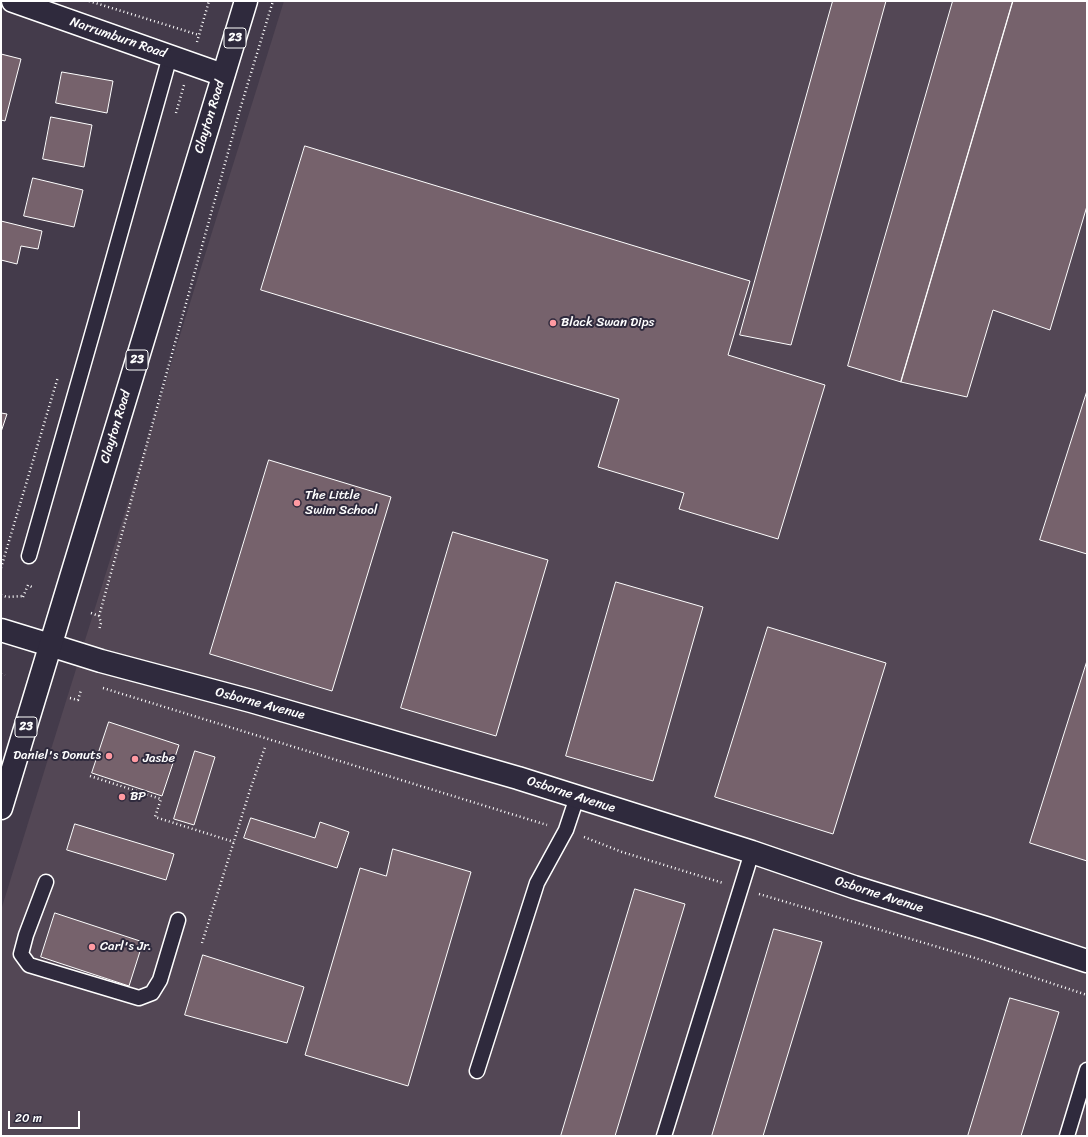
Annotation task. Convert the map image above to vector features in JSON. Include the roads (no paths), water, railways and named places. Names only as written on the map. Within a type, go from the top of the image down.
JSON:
[{"type":"street","name":"Narrumburn Road","points":[[13,1],[197,64],[224,75]]},
{"type":"street","name":"Clayton Road","points":[[1,808],[246,1]]},
{"type":"street","name":"Osborne Avenue","points":[[1,630],[101,661],[251,701],[518,778],[1087,961]]},
{"type":"lane","points":[[29,556],[170,56]]},
{"type":"lane","points":[[477,1071],[537,883],[566,830],[577,797]]},
{"type":"lane","points":[[664,1136],[752,852]]},
{"type":"lane","points":[[46,882],[26,935],[21,954],[29,965],[139,998],[152,993],[160,980],[178,920]]},
{"type":"lane","points":[[1066,1136],[1087,1070]]},
{"type":"place","name":"Black Swan Dips","points":[[553,323]]},
{"type":"place","name":"The Little Swim School","points":[[297,503]]},
{"type":"place","name":"Daniel's Donuts","points":[[109,756]]},
{"type":"place","name":"Jasbe","points":[[135,759]]},
{"type":"place","name":"BP","points":[[122,797]]},
{"type":"place","name":"Carl's Jr.","points":[[92,947]]}]
